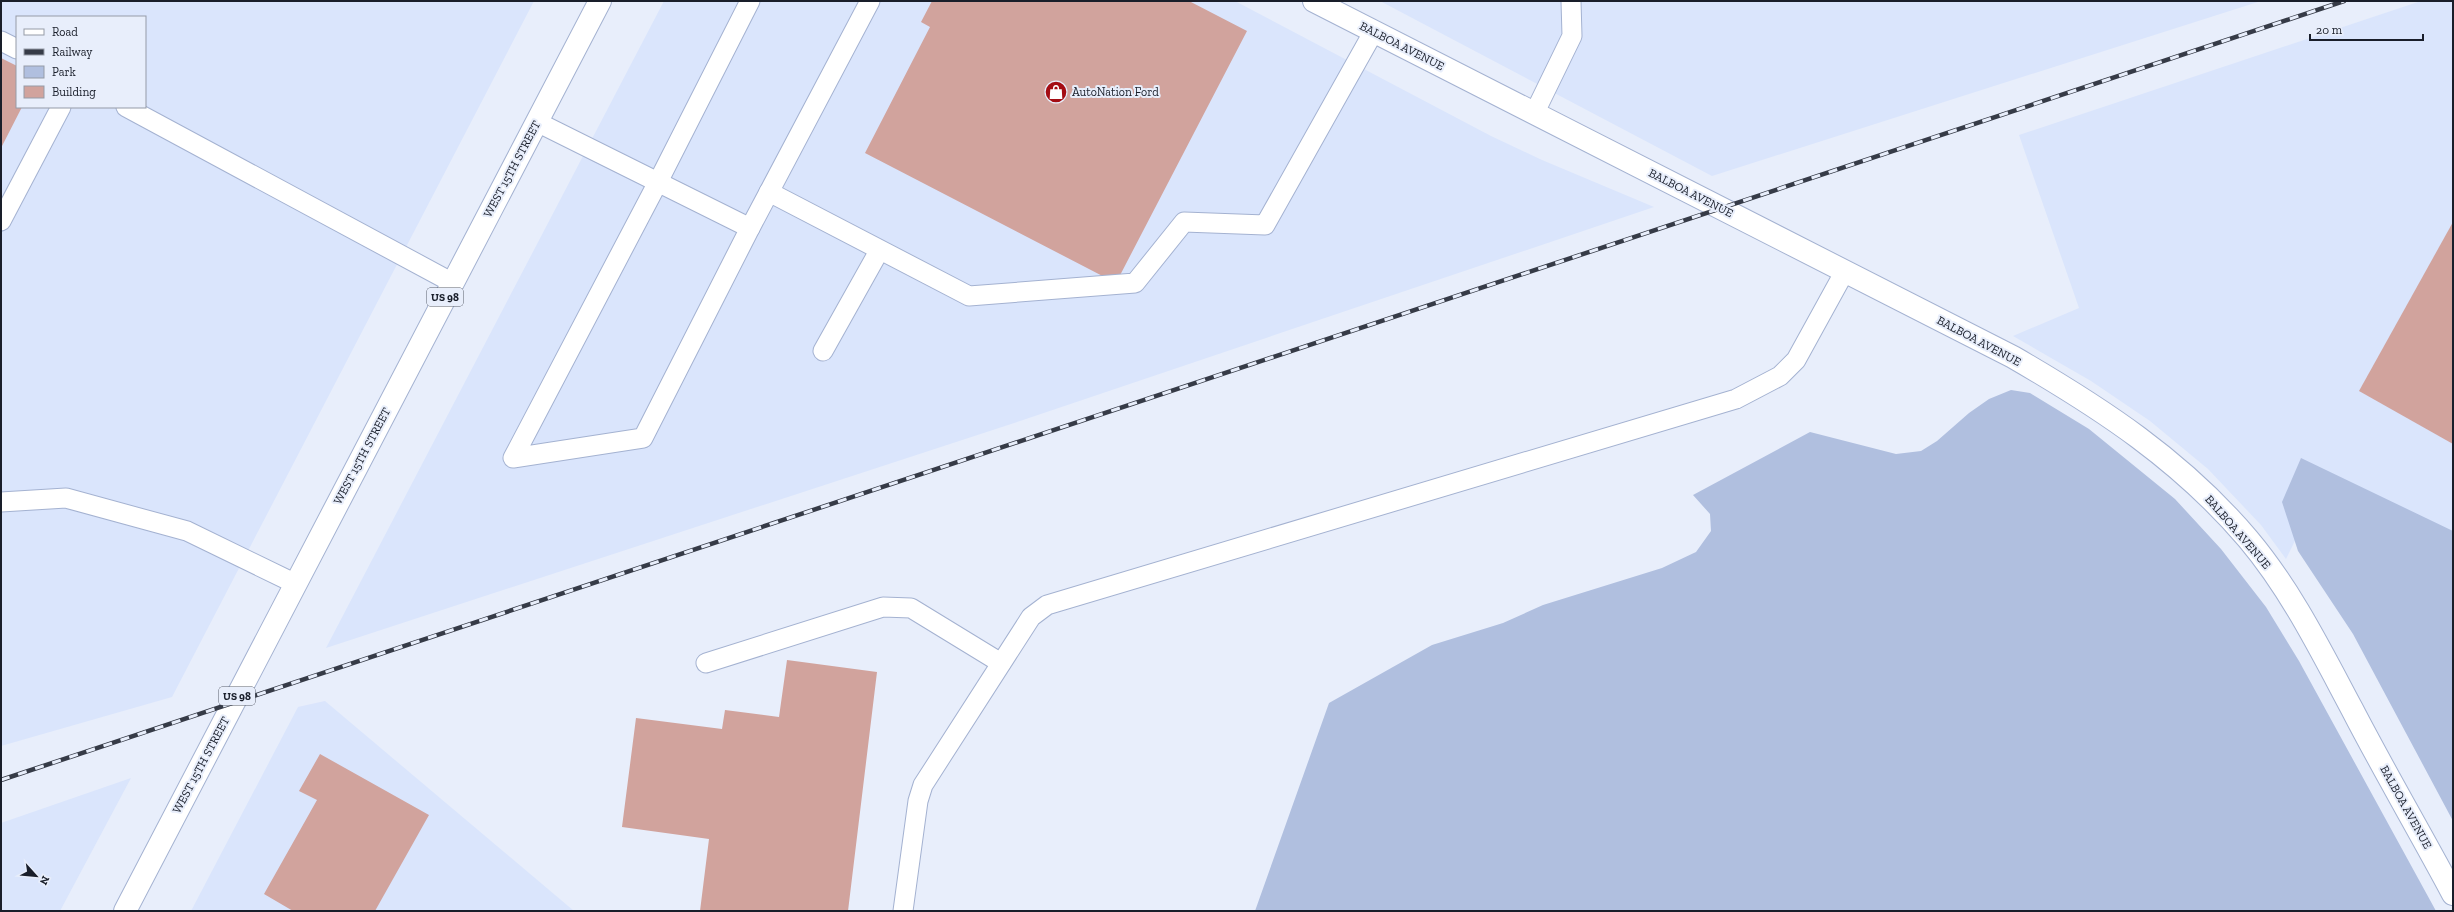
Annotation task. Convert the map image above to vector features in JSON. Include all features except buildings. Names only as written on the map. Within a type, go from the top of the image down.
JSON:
[{"type":"main road","name":"BALBOA AVENUE","points":[[1314,1],[2012,357],[2086,400],[2137,435],[2173,463],[2214,502],[2248,540],[2293,602],[2329,664],[2453,894]]},
{"type":"main road","name":"WEST 15TH STREET","points":[[125,911],[453,283],[536,122],[594,3]]},
{"type":"lane","points":[[750,1],[658,182],[512,458],[643,438],[750,228],[870,1]]},
{"type":"lane","points":[[1534,114],[1572,36],[1571,1]]},
{"type":"lane","points":[[769,192],[879,251],[969,296],[1135,283],[1184,222],[1265,224],[1374,31]]},
{"type":"lane","points":[[1,41],[16,48]]},
{"type":"lane","points":[[1,221],[60,108]]},
{"type":"lane","points":[[128,108],[453,283]]},
{"type":"lane","points":[[536,122],[750,228]]},
{"type":"lane","points":[[823,351],[879,251]]},
{"type":"lane","points":[[903,911],[918,801],[924,785],[1031,617],[1047,605],[1736,399],[1762,388],[1780,376],[1796,360],[1845,271]]},
{"type":"lane","points":[[1,502],[66,498],[180,529],[296,584]]},
{"type":"lane","points":[[706,663],[883,607],[895,606],[911,608],[926,616],[1001,663]]},
{"type":"shaded area","points":[[1,1],[534,1],[172,697],[1,746]]},
{"type":"shaded area","points":[[664,1],[1235,1],[1491,136],[1542,160],[1654,207],[1023,420],[326,648]]},
{"type":"shaded area","points":[[1380,1],[2261,1],[1712,176]]},
{"type":"shaded area","points":[[2421,1],[2453,1],[2453,561],[2319,492],[2286,559],[2261,525],[2208,469],[2150,421],[2091,381],[2013,336],[2079,308],[2019,135]]},
{"type":"shaded area","points":[[325,701],[574,911],[191,911],[298,707]]},
{"type":"shaded area","points":[[131,778],[60,911],[1,911],[1,823]]},
{"type":"green space","points":[[2011,390],[2030,393],[2089,429],[2175,499],[2221,549],[2266,607],[2299,661],[2436,911],[1255,911],[1329,703],[1432,645],[1503,623],[1543,605],[1662,568],[1696,552],[1711,531],[1710,514],[1693,495],[1810,432],[1896,454],[1921,451],[1937,441],[1969,413],[1989,399]]},
{"type":"green space","points":[[2301,458],[2453,531],[2453,821],[2353,634],[2298,551],[2282,502]]},
{"type":"railway","points":[[1,780],[2344,1]]},
{"type":"place","name":"AutoNation Ford","points":[[1056,92]]}]
